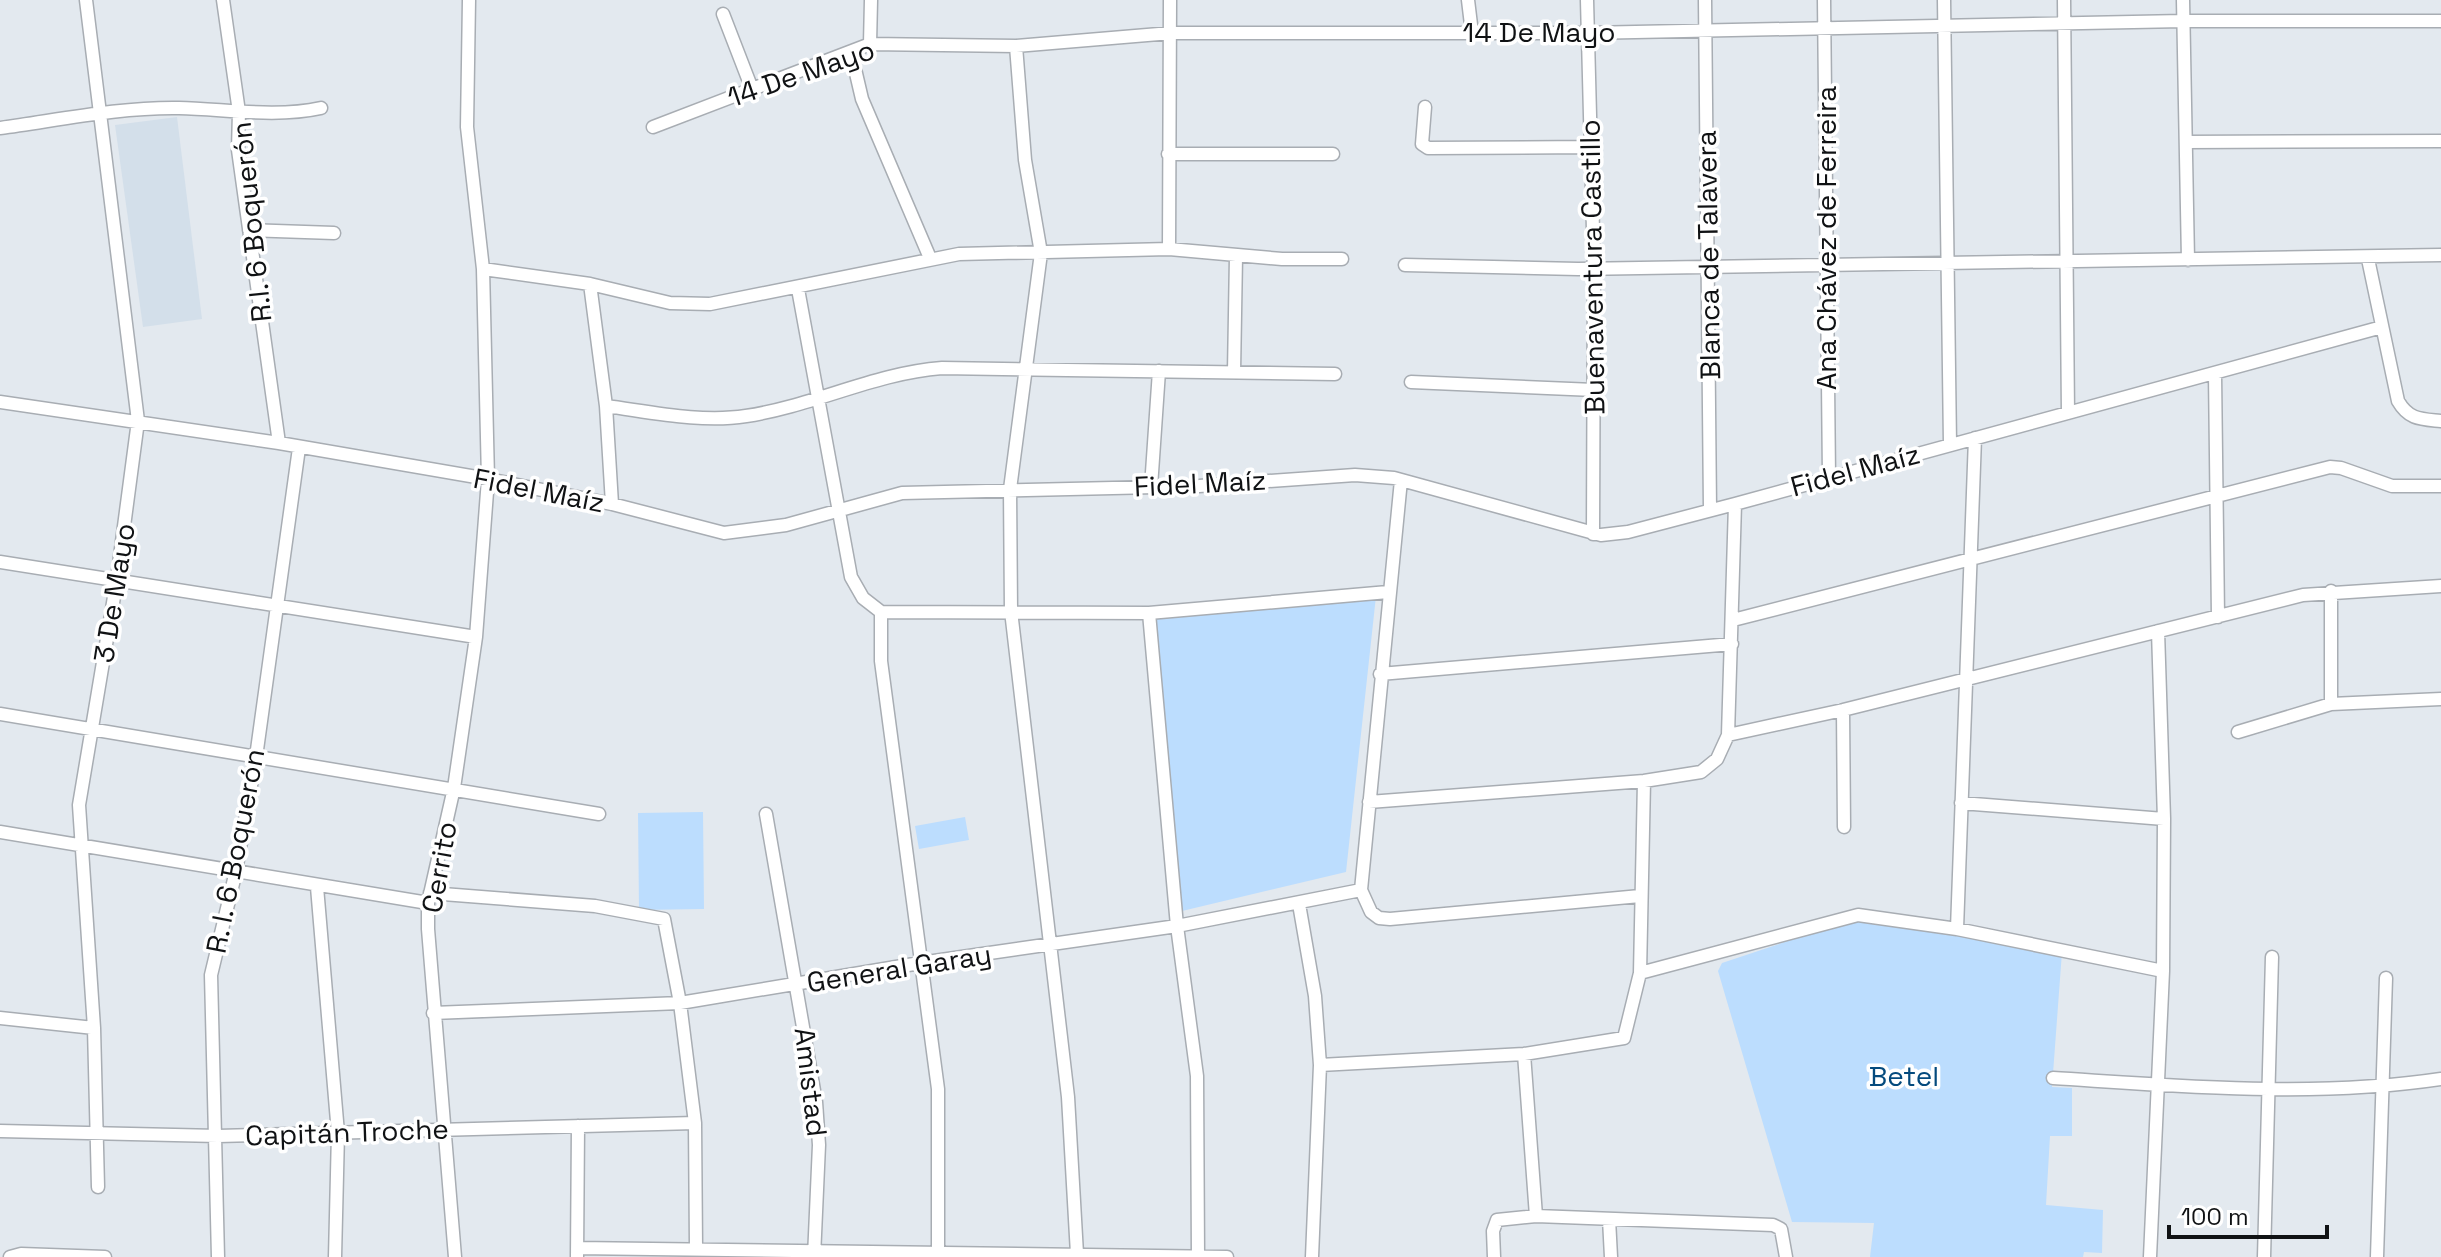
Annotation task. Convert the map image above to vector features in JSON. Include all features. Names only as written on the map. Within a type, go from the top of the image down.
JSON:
[{"type":"street","name":"3 De Mayo","points":[[86,0],[103,115],[138,421],[117,579],[79,805],[94,1028],[98,1187]]},
{"type":"street","name":"R.I. 6 Boquerón","points":[[223,0],[239,112],[238,150],[279,443]]},
{"type":"street","name":"Cerrito","points":[[455,1257],[447,1129],[433,1013],[429,898],[454,788],[476,637],[488,479],[483,269],[467,127],[469,0]]},
{"type":"street","points":[[870,44],[871,0]]},
{"type":"street","points":[[1169,249],[1170,0]]},
{"type":"street","points":[[1468,0],[1472,33]]},
{"type":"street","name":"Buenaventura Castillo","points":[[1587,0],[1594,269],[1593,534]]},
{"type":"street","name":"Blanca de Talavera","points":[[1705,0],[1710,509]]},
{"type":"street","name":"Ana Chávez de Ferreira","points":[[1824,0],[1829,477]]},
{"type":"street","points":[[1944,0],[1950,444]]},
{"type":"street","points":[[2064,0],[2068,413]]},
{"type":"street","points":[[2183,0],[2188,260]]},
{"type":"street","points":[[723,14],[752,89]]},
{"type":"street","name":"14 De Mayo","points":[[653,127],[870,44],[1016,46],[1171,33],[1587,33],[2183,21],[2441,21]]},
{"type":"street","points":[[1016,46],[1025,160],[1041,253],[1010,489],[1011,611],[1068,1097],[1077,1254]]},
{"type":"street","points":[[851,52],[862,99],[930,258]]},
{"type":"street","points":[[1425,107],[1424,147],[1591,147]]},
{"type":"street","points":[[0,128],[178,108],[239,112],[321,108]]},
{"type":"street","points":[[2186,142],[2441,141]]},
{"type":"street","points":[[1168,154],[1333,154]]},
{"type":"street","points":[[249,230],[334,233]]},
{"type":"street","points":[[483,269],[590,284],[691,304],[798,289],[930,258],[1169,249],[1236,256],[1342,259]]},
{"type":"street","points":[[1405,265],[1594,269],[2368,259],[2441,255]]},
{"type":"street","points":[[1234,372],[1236,256]]},
{"type":"street","points":[[2368,259],[2398,401],[2405,414],[2441,421]]},
{"type":"street","points":[[590,284],[606,406],[612,504]]},
{"type":"street","points":[[798,289],[842,511],[851,577],[863,598],[881,612],[1149,613],[1388,592]]},
{"type":"street","name":"Fidel Maíz","points":[[0,402],[279,443],[488,479],[612,504],[724,533],[786,525],[902,493],[1151,487],[1355,475],[1401,480],[1593,534],[1628,532],[1735,504],[2382,327]]},
{"type":"street","points":[[606,406],[681,416],[745,416],[819,400],[923,369],[1335,374]]},
{"type":"street","points":[[1151,487],[1159,371]]},
{"type":"street","points":[[2215,374],[2218,617]]},
{"type":"street","points":[[1411,382],[1594,390]]},
{"type":"street","points":[[1957,929],[1969,679],[1975,438]]},
{"type":"street","name":"R. I. 6 Boquerón","points":[[218,1257],[218,1136],[211,975],[236,871],[256,757],[299,448]]},
{"type":"street","points":[[1733,620],[2330,467],[2392,486],[2441,486]]},
{"type":"street","points":[[1401,480],[1361,890],[1371,912],[1379,918],[1390,919],[1640,896]]},
{"type":"street","points":[[1369,802],[1644,781],[1710,767],[1728,735],[1735,504]]},
{"type":"street","points":[[0,562],[476,637]]},
{"type":"street","points":[[1728,735],[2331,591],[2441,586]]},
{"type":"street","points":[[2331,591],[2331,704]]},
{"type":"street","points":[[881,612],[881,661],[938,1089],[938,1256]]},
{"type":"street","points":[[1149,613],[1177,926],[1197,1076],[1198,1257]]},
{"type":"street","points":[[2150,1257],[2163,971],[2164,819],[2158,631]]},
{"type":"street","points":[[1380,674],[1732,644]]},
{"type":"street","points":[[2238,732],[2331,704],[2441,699]]},
{"type":"street","points":[[1843,710],[1844,827]]},
{"type":"street","points":[[0,714],[599,814]]},
{"type":"street","points":[[1320,1065],[1524,1054],[1624,1038],[1640,973],[1644,781]]},
{"type":"street","points":[[1961,803],[2164,819]]},
{"type":"street","name":"Amistad","points":[[766,814],[798,985],[819,1145],[814,1254]]},
{"type":"street","points":[[0,832],[317,887],[429,898],[595,906],[664,919],[680,1003],[695,1123],[696,1248]]},
{"type":"street","points":[[317,887],[338,1133],[335,1257]]},
{"type":"street","name":"General Garay","points":[[433,1013],[680,1003],[920,963],[1177,926],[1361,890]]},
{"type":"street","points":[[1299,904],[1314,983],[1320,1065],[1312,1257]]},
{"type":"street","points":[[1640,973],[1858,915],[1957,929],[2163,971]]},
{"type":"street","points":[[2264,1257],[2272,957]]},
{"type":"street","points":[[2377,1257],[2386,978]]},
{"type":"street","points":[[0,1018],[94,1028]]},
{"type":"street","points":[[1524,1054],[1536,1216]]},
{"type":"street","points":[[2053,1078],[2156,1084],[2382,1088],[2441,1079]]},
{"type":"street","name":"Capitán Troche","points":[[0,1131],[218,1136],[695,1123]]},
{"type":"street","points":[[578,1126],[577,1252],[696,1248],[814,1254],[1227,1257]]},
{"type":"street","points":[[1494,1257],[1493,1231],[1497,1220],[1536,1216],[1773,1225],[1781,1229],[1786,1257]]},
{"type":"street","points":[[1609,1219],[1611,1257]]},
{"type":"street","points":[[10,1257],[21,1254],[105,1257]]},
{"type":"shaded area","points":[[177,117],[202,319],[143,327],[115,125]]},
{"type":"green space","points":[[1376,596],[1346,872],[1182,911],[1153,616]]},
{"type":"green space","points":[[703,812],[704,909],[639,910],[638,813]]},
{"type":"green space","points":[[965,817],[969,840],[919,849],[915,826]]},
{"type":"green space","name":"Betel","points":[[1857,918],[2062,952],[2052,1087],[2072,1088],[2072,1136],[2050,1136],[2046,1205],[2103,1210],[2102,1253],[2084,1252],[2083,1257],[1870,1257],[1874,1223],[1792,1222],[1718,971],[1722,963]]}]
